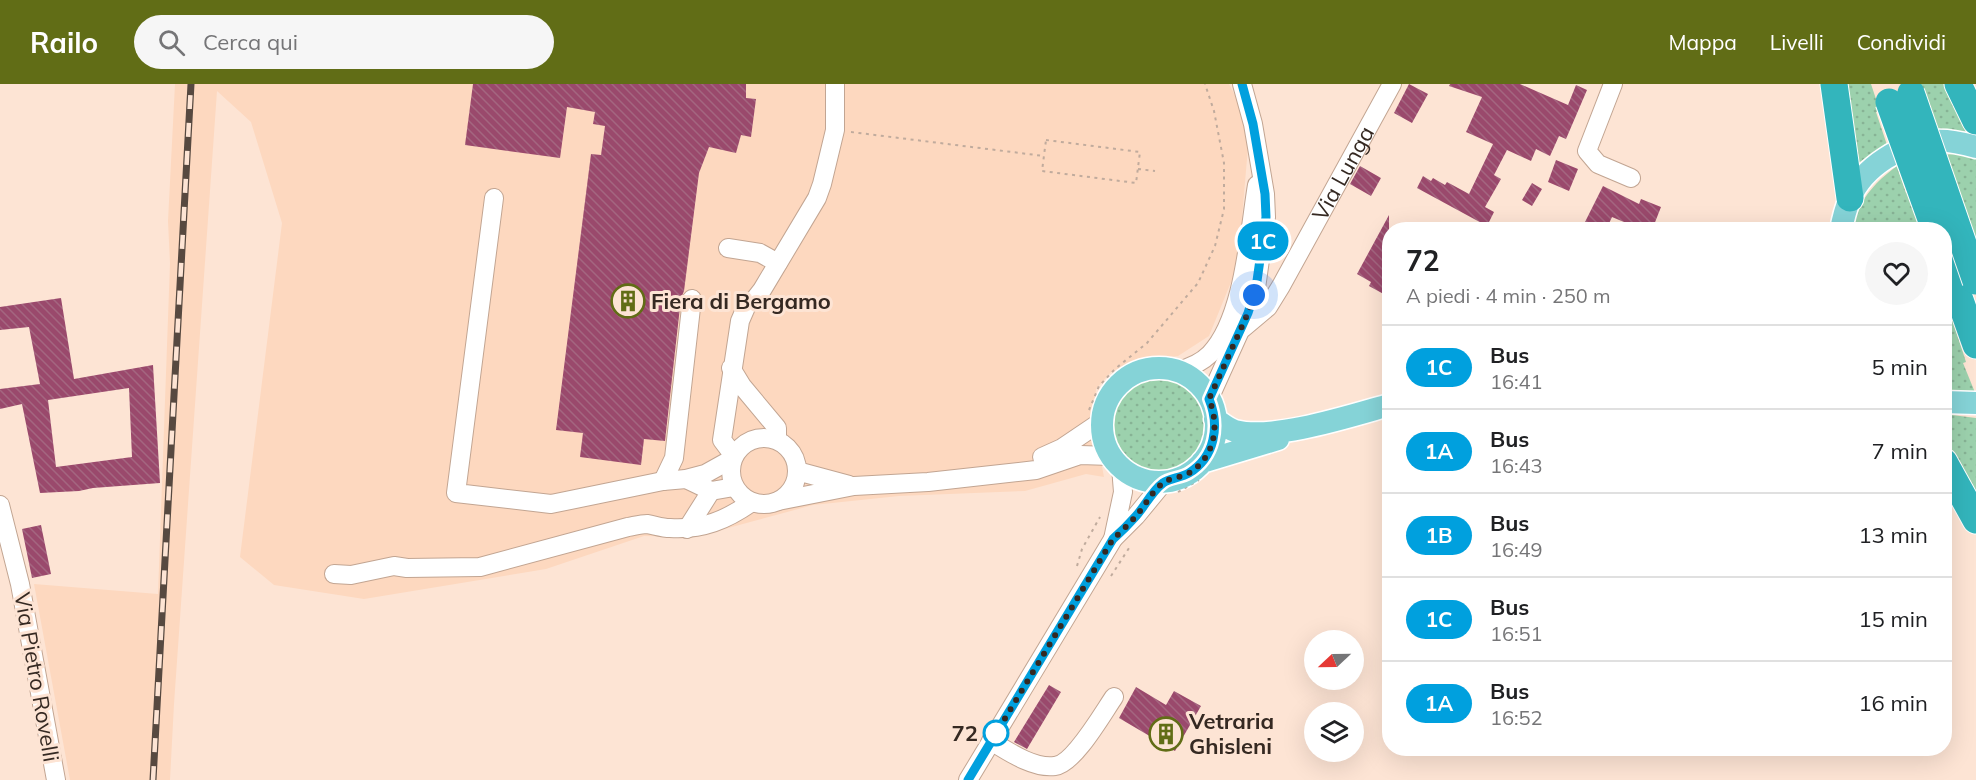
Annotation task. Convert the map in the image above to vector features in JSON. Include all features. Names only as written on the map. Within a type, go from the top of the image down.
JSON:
[{"type":"highway","points":[[1834,84],[1850,198]]},
{"type":"highway","points":[[1958,84],[1976,121]]},
{"type":"highway","points":[[1898,91],[1933,222]]},
{"type":"highway","points":[[1898,91],[1952,222]]},
{"type":"highway","points":[[1952,223],[1976,281]]},
{"type":"highway","points":[[1952,278],[1976,345]]},
{"type":"highway","points":[[1952,476],[1976,520]]},
{"type":"main road","points":[[1842,222],[1850,198],[1878,163],[1899,151],[1919,143],[1937,141],[1957,142],[1976,147]]},
{"type":"main road","name":"Via Lunga","points":[[1092,417],[1119,384],[1135,373],[1153,368],[1177,371]]},
{"type":"main road","points":[[1177,371],[1193,380],[1212,409],[1232,430],[1253,433],[1309,426],[1382,407]]},
{"type":"main road","points":[[1952,402],[1976,403]]},
{"type":"main road","name":"Via Lunga","points":[[1202,462],[1212,445],[1212,409]]},
{"type":"main road","points":[[1092,417],[1116,461],[1142,479],[1164,482],[1188,474],[1202,462],[1271,442],[1309,426]]},
{"type":"street","points":[[733,458],[722,440],[731,368],[740,321],[747,305],[762,290],[817,198],[835,130],[835,84]]},
{"type":"street","name":"Via Lunga","points":[[1212,409],[1254,295],[1266,217],[1265,194],[1253,124],[1242,84]]},
{"type":"street","name":"Via Lunga","points":[[1241,329],[1259,316],[1276,294],[1392,84]]},
{"type":"street","points":[[1613,84],[1587,151],[1598,164],[1631,178]]},
{"type":"street","name":"Via Lunga","points":[[1177,371],[1190,367],[1210,354],[1232,317],[1242,280],[1259,168]]},
{"type":"street","points":[[495,198],[456,493],[551,504],[663,481],[686,479],[705,474],[733,458]]},
{"type":"street","points":[[728,248],[760,253],[778,263]]},
{"type":"street","points":[[1254,295],[1260,297],[1276,294]]},
{"type":"street","points":[[663,481],[674,458],[692,299]]},
{"type":"street","points":[[731,368],[742,386],[777,428],[777,440]]},
{"type":"street","points":[[988,475],[1046,456],[1062,448],[1092,417]]},
{"type":"street","points":[[778,501],[792,489],[797,471],[790,450],[777,440],[757,438],[747,441],[739,447],[730,468],[734,487],[745,498],[761,504],[778,501],[854,486],[928,482],[1036,470],[1080,455],[1116,461],[1124,492],[1113,539]]},
{"type":"street","points":[[797,471],[854,486]]},
{"type":"street","points":[[686,479],[711,491],[734,487]]},
{"type":"street","points":[[968,780],[1113,539],[1136,516],[1164,482]]},
{"type":"street","points":[[687,529],[711,491]]},
{"type":"street","points":[[334,573],[351,576],[394,566],[407,568],[480,567],[628,527],[648,524],[687,529],[715,523],[731,517],[752,502]]},
{"type":"street","name":"Via Pietro Rovelli","points":[[0,505],[22,594],[56,780]]},
{"type":"street","points":[[991,741],[1035,764],[1057,766],[1075,754],[1114,697]]},
{"type":"path","points":[[1092,417],[1090,409],[1099,386],[1115,369],[1147,343],[1198,283],[1215,246],[1224,209],[1224,163],[1214,111],[1205,84]]},
{"type":"path","points":[[835,130],[1044,156]]},
{"type":"path","points":[[1046,140],[1140,152],[1136,183],[1042,171],[1044,156],[1046,140]]},
{"type":"path","points":[[1138,169],[1155,171]]},
{"type":"path","points":[[1089,579],[1076,570],[1082,549],[1100,518]]},
{"type":"shaded area","name":"Fiera di Bergamo","points":[[175,84],[1229,84],[1239,103],[1248,147],[1238,265],[1209,336],[1178,356],[1139,361],[1112,371],[1096,389],[1093,419],[1104,477],[1086,474],[1025,491],[899,496],[813,505],[695,537],[644,536],[546,569],[364,599],[274,585],[240,557],[282,223],[251,122],[217,91],[170,780],[70,780],[34,584],[158,594],[170,263],[168,221]]},
{"type":"green space","points":[[1841,84],[1871,84],[1880,111],[1876,112],[1888,148],[1870,155],[1857,164]]},
{"type":"green space","points":[[1918,84],[1949,84],[1968,127],[1966,131],[1960,134],[1938,132]]},
{"type":"green space","points":[[1955,154],[1976,158],[1976,255],[1940,155]]},
{"type":"green space","points":[[1897,166],[1906,193],[1911,191],[1921,222],[1856,222],[1858,210],[1868,193]]},
{"type":"green space","points":[[1952,319],[1966,362],[1963,363],[1976,395],[1952,391]]},
{"type":"green space","points":[[1158,377],[1176,380],[1191,391],[1202,406],[1205,424],[1202,442],[1191,457],[1176,468],[1158,471],[1140,468],[1125,457],[1114,442],[1111,424],[1114,406],[1125,391],[1140,380]]},
{"type":"green space","points":[[1952,415],[1976,418],[1976,507],[1952,462]]},
{"type":"building","name":"Fiera di Bergamo","points":[[473,84],[746,84],[746,98],[756,99],[751,137],[741,135],[736,153],[709,147],[699,173],[684,291],[681,298],[665,441],[644,439],[641,465],[580,457],[583,433],[556,430],[591,154],[601,155],[605,126],[593,124],[595,112],[567,107],[560,158],[465,145]]},
{"type":"building","points":[[1409,84],[1428,94],[1412,123],[1394,113]]},
{"type":"building","points":[[1450,84],[1520,84],[1568,105],[1576,85],[1587,90],[1566,139],[1559,136],[1550,156],[1536,149],[1531,161],[1507,150],[1494,175],[1501,179],[1485,207],[1494,212],[1489,222],[1480,222],[1417,188],[1423,176],[1431,181],[1433,178],[1445,185],[1447,182],[1469,194],[1493,144],[1466,132],[1482,97],[1449,86]]},
{"type":"building","points":[[1556,160],[1578,169],[1569,191],[1548,182]]},
{"type":"building","points":[[1360,166],[1381,178],[1371,196],[1350,184]]},
{"type":"building","points":[[1532,183],[1542,189],[1532,206],[1522,200]]},
{"type":"building","points":[[1603,186],[1639,204],[1641,199],[1661,207],[1655,222],[1624,222],[1612,217],[1610,222],[1585,222]]},
{"type":"building","points":[[1382,228],[1382,293],[1369,286],[1371,282],[1357,274]]},
{"type":"building","points":[[61,298],[74,379],[153,365],[160,483],[40,493],[22,404],[0,409],[0,389],[40,384],[29,327],[0,330],[0,307]],"holes":[[[129,388],[132,457],[56,467],[48,400]]]},
{"type":"building","points":[[41,525],[51,574],[32,578],[22,529]]},
{"type":"building","points":[[1049,685],[1061,692],[1027,749],[1014,742]]},
{"type":"building","name":"Vetraria Ghisleni","points":[[1136,687],[1166,705],[1174,691],[1201,706],[1175,751],[1119,718]]},
{"type":"railway","points":[[153,780],[191,84]]},
{"type":"bus line","name":"1C","points":[[968,780],[1113,539],[1136,516],[1164,482],[1188,474],[1209,453],[1215,437],[1215,419],[1209,399],[1224,370],[1256,288],[1266,217],[1265,194],[1253,124],[1242,84]]},
{"type":"place","name":"Fiera di Bergamo","points":[[628,301]]},
{"type":"place","name":"72","points":[[996,733]]},
{"type":"place","name":"Vetraria Ghisleni","points":[[1166,734]]},
{"type":"route","points":[[996,733],[995,735],[1113,539],[1136,516],[1164,482],[1188,474],[1209,453],[1215,437],[1215,419],[1209,399],[1224,370],[1254,295]]}]
